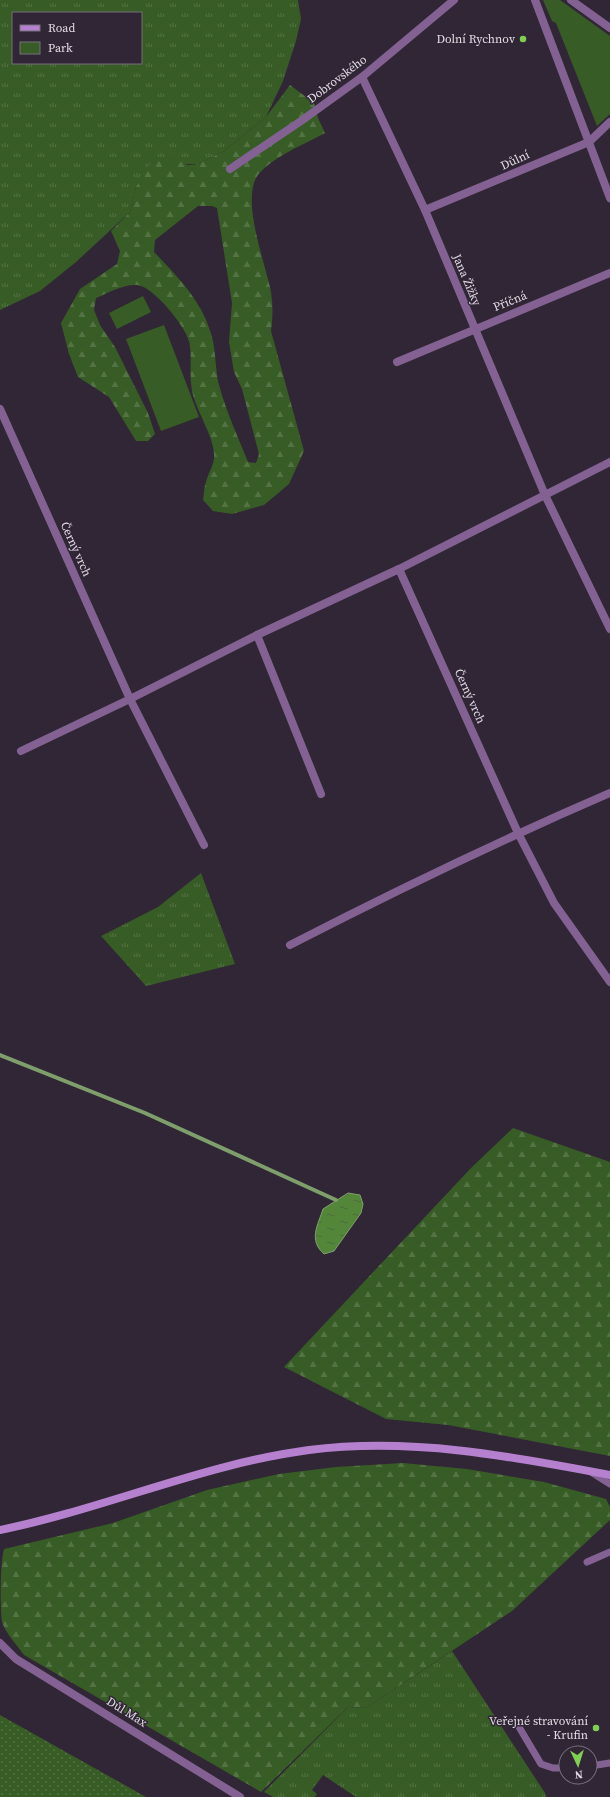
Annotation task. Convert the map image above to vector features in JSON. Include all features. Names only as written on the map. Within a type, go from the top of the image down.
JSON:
[{"type":"main road","points":[[0,1530],[52,1518],[213,1470],[261,1458],[309,1450],[357,1446],[444,1448],[489,1453],[610,1475]]},
{"type":"street","name":"Dobrovského","points":[[230,169],[301,121],[362,77],[454,0]]},
{"type":"street","points":[[535,0],[610,198]]},
{"type":"street","points":[[571,0],[610,28]]},
{"type":"street","name":"Jana Žižky","points":[[362,77],[425,210],[545,495]]},
{"type":"street","name":"Důlní","points":[[425,210],[589,142],[610,122]]},
{"type":"street","name":"Příčná","points":[[397,362],[610,273]]},
{"type":"street","name":"Černý vrch","points":[[0,409],[130,699],[204,845]]},
{"type":"street","points":[[21,751],[130,699],[257,635],[399,569],[610,462]]},
{"type":"street","points":[[545,495],[610,629]]},
{"type":"street","name":"Černý vrch","points":[[399,569],[518,833],[554,903],[610,982]]},
{"type":"street","points":[[257,635],[321,794]]},
{"type":"street","points":[[290,945],[402,887],[518,833],[610,793]]},
{"type":"street","name":"Důl Max","points":[[1,1645],[16,1659],[240,1797]]},
{"type":"lane","points":[[591,1472],[610,1484]]},
{"type":"lane","points":[[587,1562],[610,1552]]},
{"type":"lane","points":[[519,1727],[541,1764],[558,1768]]},
{"type":"lane","points":[[598,1765],[610,1764]]},
{"type":"green space","points":[[0,0],[298,0],[301,19],[296,41],[283,81],[266,117],[224,151],[198,164],[182,164],[170,158],[136,187],[130,212],[76,262],[40,291],[0,310]]},
{"type":"green space","points":[[543,0],[560,0],[610,36],[610,114],[597,126],[556,23],[552,21]]},
{"type":"green space","points":[[290,85],[314,103],[318,118],[325,133],[299,146],[264,168],[258,175],[253,186],[252,200],[256,232],[271,292],[271,331],[304,451],[289,484],[264,505],[232,514],[213,511],[203,500],[205,484],[214,459],[214,452],[210,435],[193,395],[189,341],[181,326],[168,308],[144,287],[132,285],[116,289],[96,298],[94,310],[100,325],[115,347],[148,413],[155,434],[148,441],[136,441],[109,397],[78,377],[69,354],[61,323],[80,289],[117,264],[120,251],[111,231],[130,212],[136,187],[153,159],[170,158],[188,165],[198,164],[224,151],[266,117]],"holes":[[[198,206],[212,206],[217,208],[232,303],[229,342],[234,372],[242,389],[259,454],[256,463],[248,462],[232,424],[219,385],[212,337],[203,312],[181,281],[154,252],[155,240]]]},
{"type":"green space","points":[[143,296],[151,312],[117,329],[109,313]]},
{"type":"green space","points":[[164,325],[199,417],[161,431],[126,339]]},
{"type":"green space","points":[[201,873],[235,964],[146,986],[101,936],[158,907]]},
{"type":"green space","points":[[513,1128],[610,1162],[610,1456],[448,1425],[386,1419],[284,1367],[471,1168]]},
{"type":"green space","points":[[403,1463],[467,1469],[544,1482],[606,1499],[610,1507],[610,1520],[512,1611],[366,1708],[348,1707],[261,1792],[24,1655],[9,1635],[2,1622],[1,1586],[4,1549],[113,1523],[207,1490],[279,1474],[336,1467]]},
{"type":"green space","points":[[452,1651],[545,1793],[546,1797],[356,1797],[323,1775],[312,1790],[317,1794],[315,1797],[273,1797],[264,1792],[348,1707],[366,1708]]},
{"type":"green space","points":[[0,1715],[146,1797],[0,1797]]},
{"type":"water","points":[[348,1193],[360,1195],[363,1204],[361,1213],[334,1251],[324,1254],[319,1249],[315,1238],[323,1209]]},
{"type":"waterway","points":[[0,1055],[145,1113],[336,1200]]},
{"type":"place","name":"Dolní Rychnov","points":[[523,39]]},
{"type":"place","name":"Veřejné stravování - Krufin","points":[[596,1728]]}]
